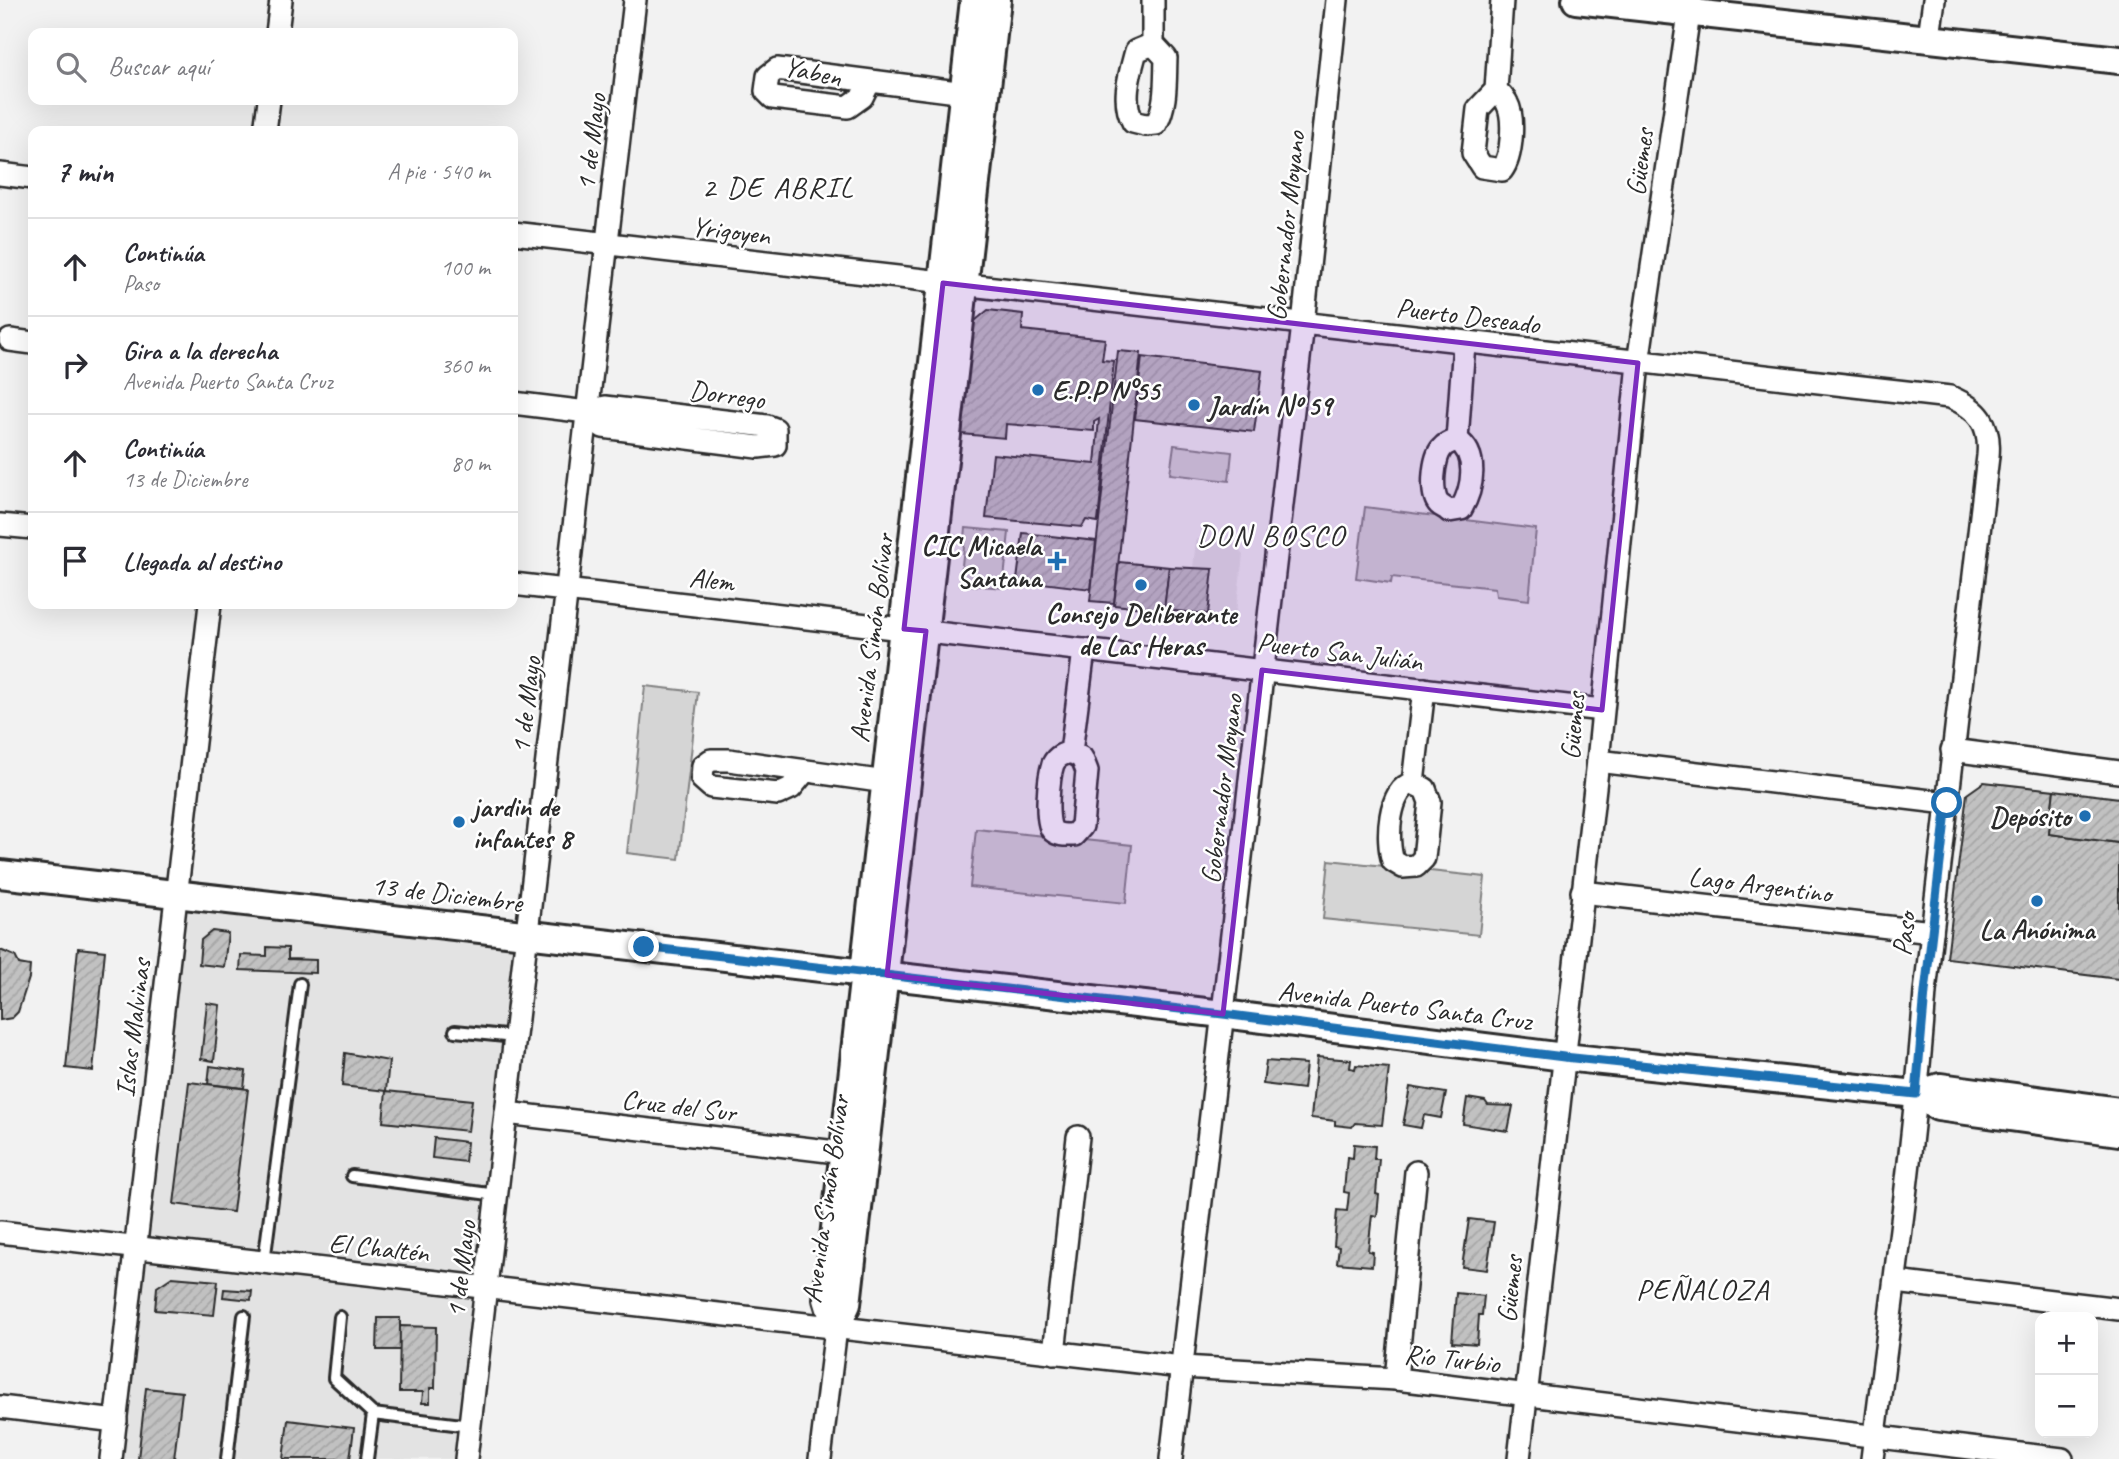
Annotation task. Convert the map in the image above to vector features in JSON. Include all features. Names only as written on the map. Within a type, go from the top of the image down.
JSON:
[{"type":"street","points":[[278,28],[281,0]]},
{"type":"street","name":"1 de Mayo","points":[[466,1459],[635,0]]},
{"type":"street","name":"Avenida Simón Bolívar","points":[[954,284],[965,93],[974,0]]},
{"type":"street","name":"Avenida Simón Bolívar","points":[[836,1328],[847,1304],[876,974],[954,284],[997,0]]},
{"type":"street","points":[[1153,0],[1153,44]]},
{"type":"street","name":"Gobernador Moyano","points":[[1171,1459],[1303,324],[1337,0]]},
{"type":"street","points":[[1496,90],[1502,0]]},
{"type":"street","points":[[1576,0],[1690,6],[2119,60]]},
{"type":"street","points":[[1929,37],[1934,0]]},
{"type":"street","name":"Güemes","points":[[1519,1459],[1598,761],[1638,363],[1690,6]]},
{"type":"street","name":"Yaben","points":[[870,80],[965,93]]},
{"type":"street","points":[[266,126],[268,105]]},
{"type":"street","points":[[0,174],[28,177]]},
{"type":"street","name":"Yrigoyen","points":[[518,234],[954,284]]},
{"type":"street","name":"Puerto Deseado","points":[[954,284],[1950,397],[1970,405],[1981,416]]},
{"type":"street","points":[[10,340],[28,342]]},
{"type":"street","points":[[1457,440],[1464,343]]},
{"type":"street","name":"Dorrego","points":[[518,404],[587,412],[605,407],[766,426],[775,429],[777,437],[775,445],[758,447],[616,429],[603,427],[587,412]]},
{"type":"street","name":"Paso","points":[[1872,1459],[1896,1282],[1952,750],[1988,456],[1989,441],[1981,416]]},
{"type":"street","points":[[0,525],[28,528]]},
{"type":"street","name":"Alem","points":[[518,585],[915,630]]},
{"type":"street","name":"Islas Malvinas","points":[[111,1459],[209,609]]},
{"type":"street","name":"Avenida Simón Bolívar","points":[[836,1328],[827,1298],[845,1153],[876,974],[886,782],[915,630]]},
{"type":"street","name":"Puerto San Julián","points":[[915,630],[1602,710]]},
{"type":"street","points":[[1071,752],[1084,650]]},
{"type":"street","points":[[1413,783],[1424,689]]},
{"type":"street","points":[[1952,750],[2119,772]]},
{"type":"street","points":[[1598,761],[1947,803]]},
{"type":"street","points":[[805,771],[886,782]]},
{"type":"street","name":"13 de Diciembre","points":[[0,874],[876,974]]},
{"type":"street","name":"Lago Argentino","points":[[1582,892],[1932,932]]},
{"type":"street","name":"Avenida Puerto Santa Cruz","points":[[876,974],[1564,1057],[1916,1094],[1940,1087],[2119,1111]]},
{"type":"street","name":"Avenida Puerto Santa Cruz","points":[[1916,1094],[1938,1107],[2119,1132]]},
{"type":"street","name":"Cruz del Sur","points":[[506,1113],[845,1153]]},
{"type":"street","points":[[1054,1353],[1078,1137]]},
{"type":"street","points":[[1396,1379],[1416,1171]]},
{"type":"street","name":"El Chaltén","points":[[0,1232],[836,1328]]},
{"type":"street","points":[[1896,1282],[2119,1309]]},
{"type":"street","points":[[821,1459],[836,1328]]},
{"type":"street","name":"Río Turbio","points":[[836,1328],[1182,1367],[1396,1379],[2062,1459]]},
{"type":"street","points":[[0,1407],[116,1421]]},
{"type":"lane","points":[[264,1262],[300,984]]},
{"type":"lane","points":[[455,1031],[515,1037]]},
{"type":"lane","points":[[352,1176],[497,1195]]},
{"type":"lane","points":[[227,1459],[244,1316]]},
{"type":"lane","points":[[340,1317],[334,1378],[373,1414],[470,1426]]},
{"type":"lane","points":[[367,1459],[373,1414]]},
{"type":"highlighted area","points":[[943,283],[1638,363],[1602,710],[1262,670],[1223,1014],[887,975],[926,631],[904,629]]},
{"type":"shaded area","points":[[1174,445],[1232,452],[1229,481],[1170,474]]},
{"type":"shaded area","points":[[1365,507],[1536,529],[1529,600],[1496,596],[1495,588],[1392,577],[1391,583],[1356,578]]},
{"type":"shaded area","points":[[966,528],[1009,532],[1003,588],[960,584]]},
{"type":"shaded area","points":[[1196,539],[1233,544],[1243,555],[1234,629],[1208,627],[1213,570],[1193,568]]},
{"type":"shaded area","points":[[645,686],[698,692],[679,859],[627,853]]},
{"type":"shaded area","points":[[976,829],[1132,845],[1126,903],[970,887]]},
{"type":"shaded area","points":[[1329,860],[1485,877],[1479,935],[1323,919]]},
{"type":"shaded area","points":[[176,894],[527,934],[466,1459],[111,1459]]},
{"type":"building","name":"E.P.P N°55","points":[[988,310],[1023,314],[1022,330],[1105,339],[1102,360],[1114,361],[1098,522],[1086,520],[1082,527],[986,518],[993,454],[1095,464],[1099,419],[1094,422],[1094,431],[1006,424],[1005,438],[962,434],[970,325]]},
{"type":"building","points":[[1118,351],[1141,353],[1114,603],[1090,601]]},
{"type":"building","points":[[1142,357],[1262,371],[1254,432],[1135,419]]},
{"type":"building","name":"CIC Micaela Santana","points":[[1023,533],[1096,541],[1091,589],[1017,580]]},
{"type":"building","name":"Consejo Deliberante de Las Heras","points":[[1119,562],[1169,567],[1164,610],[1114,605]]},
{"type":"building","points":[[1169,567],[1213,569],[1208,614],[1164,610]]},
{"type":"building","name":"La Anónima","points":[[1984,782],[2054,790],[2049,834],[2119,843],[2119,979],[1947,958],[1967,794]]},
{"type":"building","name":"Depósito","points":[[2054,790],[2119,798],[2119,843],[2049,834]]},
{"type":"building","points":[[212,931],[228,933],[224,967],[199,964],[201,940]]},
{"type":"building","points":[[267,947],[288,948],[288,959],[316,960],[316,973],[240,970],[241,955],[267,956]]},
{"type":"building","points":[[78,948],[105,951],[93,1071],[66,1068]]},
{"type":"building","points":[[0,950],[15,956],[19,964],[30,966],[18,1012],[12,1018],[0,1020]]},
{"type":"building","points":[[207,1003],[220,1005],[214,1061],[201,1059]]},
{"type":"building","points":[[345,1053],[389,1061],[386,1091],[342,1086]]},
{"type":"building","points":[[1317,1057],[1351,1060],[1350,1068],[1355,1069],[1356,1065],[1389,1068],[1382,1125],[1355,1123],[1352,1127],[1335,1125],[1335,1121],[1311,1118]]},
{"type":"building","points":[[1266,1061],[1306,1064],[1303,1089],[1263,1084]]},
{"type":"building","points":[[210,1066],[246,1071],[244,1088],[208,1084]]},
{"type":"building","points":[[189,1082],[248,1089],[233,1212],[174,1204]]},
{"type":"building","points":[[1410,1087],[1446,1093],[1441,1118],[1424,1115],[1421,1128],[1403,1125]]},
{"type":"building","points":[[386,1091],[472,1100],[468,1131],[383,1122]]},
{"type":"building","points":[[1467,1098],[1485,1101],[1488,1105],[1513,1106],[1508,1131],[1463,1124]]},
{"type":"building","points":[[434,1138],[467,1142],[465,1162],[432,1158]]},
{"type":"building","points":[[1354,1144],[1375,1146],[1374,1159],[1379,1159],[1377,1216],[1372,1215],[1368,1251],[1373,1252],[1372,1266],[1337,1263],[1339,1247],[1334,1246],[1337,1210],[1347,1211],[1349,1193],[1344,1192],[1347,1157],[1353,1158]]},
{"type":"building","points":[[1469,1219],[1494,1222],[1487,1270],[1462,1267]]},
{"type":"building","points":[[172,1277],[218,1281],[214,1315],[155,1310],[157,1287]]},
{"type":"building","points":[[224,1289],[252,1291],[251,1300],[223,1297]]},
{"type":"building","points":[[1456,1293],[1484,1296],[1482,1315],[1479,1315],[1477,1344],[1452,1342]]},
{"type":"building","points":[[378,1318],[400,1318],[400,1350],[377,1350]]},
{"type":"building","points":[[400,1326],[436,1327],[435,1388],[430,1388],[430,1403],[422,1403],[423,1392],[399,1392]]},
{"type":"building","points":[[146,1388],[182,1392],[174,1459],[138,1459]]},
{"type":"building","points":[[288,1420],[354,1428],[350,1459],[283,1459]]},
{"type":"place","name":"E.P.P N°55","points":[[1038,390]]},
{"type":"place","name":"Jardín Nº 59","points":[[1194,405]]},
{"type":"place","name":"CIC Micaela Santana","points":[[1057,561]]},
{"type":"place","name":"Consejo Deliberante de Las Heras","points":[[1141,585]]},
{"type":"place","name":"Depósito","points":[[2085,816]]},
{"type":"place","name":"jardin de infantes 8","points":[[459,822]]},
{"type":"place","name":"La Anónima","points":[[2037,901]]},
{"type":"district","name":"2 DE ABRIL","points":[[778,187]]},
{"type":"district","name":"DON BOSCO","points":[[1271,535]]},
{"type":"district","name":"PEÑALOZA","points":[[1703,1289]]},
{"type":"route","points":[[644,947],[1223,1014],[1564,1057],[1916,1094],[1947,803]]}]
